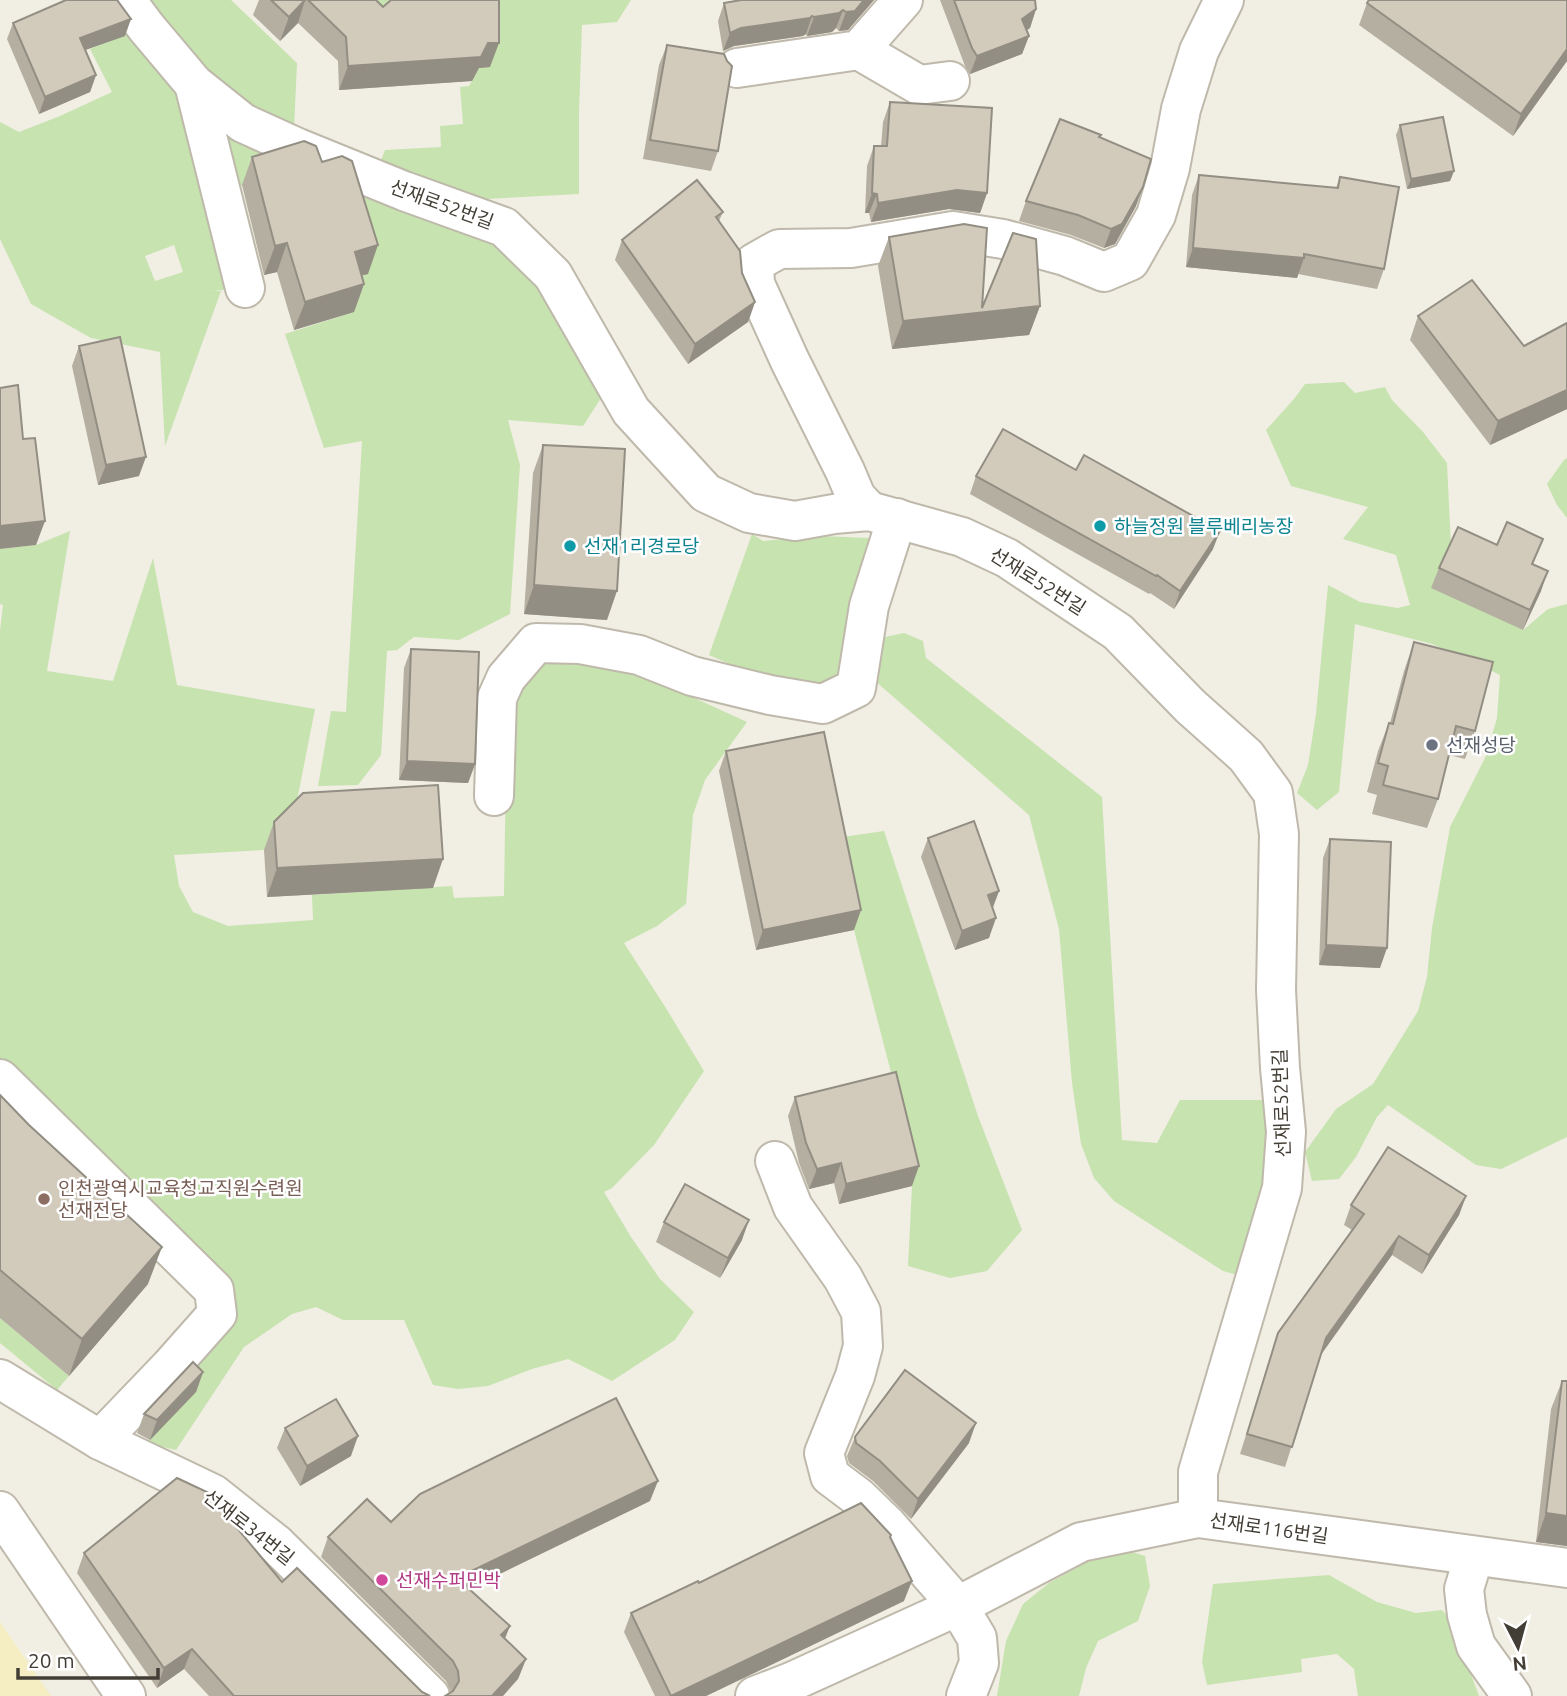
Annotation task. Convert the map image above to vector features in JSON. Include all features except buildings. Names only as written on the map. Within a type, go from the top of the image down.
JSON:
[{"type":"street","name":"선재로52번길","points":[[126,0],[194,84],[243,123],[392,186],[504,227],[553,275],[631,411],[706,493],[749,513],[795,521],[834,514],[883,515],[962,537],[1007,558],[1118,632],[1190,706],[1246,756],[1273,793],[1279,834],[1276,990],[1286,1132],[1282,1188],[1198,1472],[1198,1518]]},
{"type":"street","points":[[859,50],[903,0]]},
{"type":"street","points":[[494,796],[497,698],[506,678],[536,643],[580,643],[639,655],[692,676],[770,695],[823,704],[856,688],[883,515],[856,498],[755,284],[754,263],[779,249],[851,248],[953,230],[1003,239],[1065,256],[1104,272],[1130,261],[1156,215],[1170,168],[1181,109],[1199,51],[1224,0]]},
{"type":"street","points":[[737,68],[859,50],[919,85],[950,81]]},
{"type":"street","points":[[194,84],[245,288]]},
{"type":"street","points":[[0,1079],[214,1290],[217,1314],[100,1440]]},
{"type":"street","points":[[775,1161],[793,1207],[843,1278],[861,1312],[863,1346],[858,1366],[824,1453],[830,1476],[858,1497],[887,1525],[958,1606],[977,1638],[979,1663],[966,1696]]},
{"type":"street","name":"선재로34번길","points":[[2,1385],[100,1440],[213,1494],[276,1544],[430,1696]]},
{"type":"street","points":[[0,1511],[126,1696]]},
{"type":"street","name":"선재로116번길","points":[[755,1696],[958,1606],[1081,1542],[1198,1518],[1567,1568]]},
{"type":"street","points":[[1474,1556],[1464,1589],[1467,1615],[1476,1646],[1512,1696]]},
{"type":"green space","points":[[142,0],[231,0],[297,63],[294,129],[243,103],[185,54]]},
{"type":"green space","points":[[341,0],[631,0],[617,22],[582,25],[579,194],[485,199],[380,163],[385,150],[441,147],[440,126],[463,124],[460,87],[469,86],[479,68],[394,14]]},
{"type":"green space","points":[[134,32],[194,84],[245,288],[212,291],[221,291],[165,446],[160,352],[91,338],[31,304],[0,239],[0,122],[19,132],[112,92],[90,49]],"holes":[[[174,245],[183,272],[155,281],[145,256]]]},
{"type":"green space","points":[[222,120],[508,251],[537,277],[603,395],[583,426],[508,420],[520,465],[510,614],[459,640],[414,637],[397,650],[387,651],[381,755],[358,785],[318,786],[331,711],[346,712],[362,441],[324,448],[285,334],[354,312],[344,280],[367,274],[303,167],[231,189]]},
{"type":"green space","points":[[1344,382],[1355,393],[1385,387],[1392,400],[1423,432],[1447,463],[1451,546],[1523,630],[1548,609],[1567,604],[1567,1137],[1501,1169],[1476,1165],[1388,1105],[1377,1117],[1356,1157],[1339,1179],[1312,1181],[1305,1152],[1336,1109],[1373,1084],[1418,1011],[1427,977],[1432,928],[1450,827],[1486,756],[1497,718],[1500,675],[1432,644],[1355,624],[1339,792],[1317,810],[1297,793],[1308,765],[1316,714],[1328,585],[1360,602],[1398,608],[1410,605],[1396,555],[1343,539],[1368,507],[1291,486],[1266,430],[1305,384]]},
{"type":"green space","points":[[1567,458],[1567,518],[1547,484]]},
{"type":"green space","points":[[70,531],[47,671],[113,681],[153,558],[177,685],[315,709],[293,821],[264,850],[174,855],[179,886],[193,912],[228,926],[313,920],[312,895],[452,886],[454,898],[504,896],[507,702],[545,654],[599,658],[747,722],[705,780],[693,815],[686,904],[657,926],[624,943],[704,1071],[654,1145],[612,1188],[604,1192],[660,1279],[694,1312],[675,1340],[612,1381],[568,1359],[488,1386],[458,1389],[433,1385],[404,1320],[343,1320],[316,1307],[292,1314],[244,1347],[176,1450],[146,1443],[196,1392],[170,1367],[217,1314],[0,1079],[0,631],[3,605],[0,604],[0,549],[36,545]]},
{"type":"green space","points":[[752,534],[763,541],[821,536],[869,538],[839,678],[826,685],[807,687],[743,670],[709,655]]},
{"type":"green space","points":[[904,633],[923,641],[926,658],[1102,797],[1122,1140],[1157,1143],[1180,1100],[1269,1100],[1271,1174],[1241,1276],[1223,1271],[1114,1201],[1094,1178],[1081,1144],[1072,1083],[1059,929],[1029,815],[874,680],[871,659],[885,637]]},
{"type":"green space","points":[[884,831],[978,1116],[1022,1230],[987,1271],[950,1278],[908,1266],[912,1186],[892,1076],[854,930],[835,838]]},
{"type":"green space","points":[[0,1318],[69,1376],[57,1390],[0,1343]]},
{"type":"green space","points":[[1123,1549],[1145,1556],[1150,1586],[1138,1621],[1098,1641],[1086,1668],[1079,1696],[997,1696],[1006,1641],[1023,1604],[1049,1583],[1091,1560]]},
{"type":"green space","points":[[1329,1575],[1377,1602],[1416,1613],[1442,1610],[1451,1620],[1479,1696],[1358,1696],[1354,1669],[1337,1654],[1301,1659],[1302,1672],[1207,1685],[1202,1662],[1213,1584]]},
{"type":"sand","points":[[0,1622],[51,1696],[0,1696]]},
{"type":"place","name":"하늘정원 블루베리농장","points":[[1100,526]]},
{"type":"place","name":"선재1리경로당","points":[[570,546]]},
{"type":"place","name":"선재성당","points":[[1432,745]]},
{"type":"place","name":"인천광역시교육청교직원수련원 선재전당","points":[[44,1199]]},
{"type":"place","name":"선재수퍼민박","points":[[382,1580]]}]
